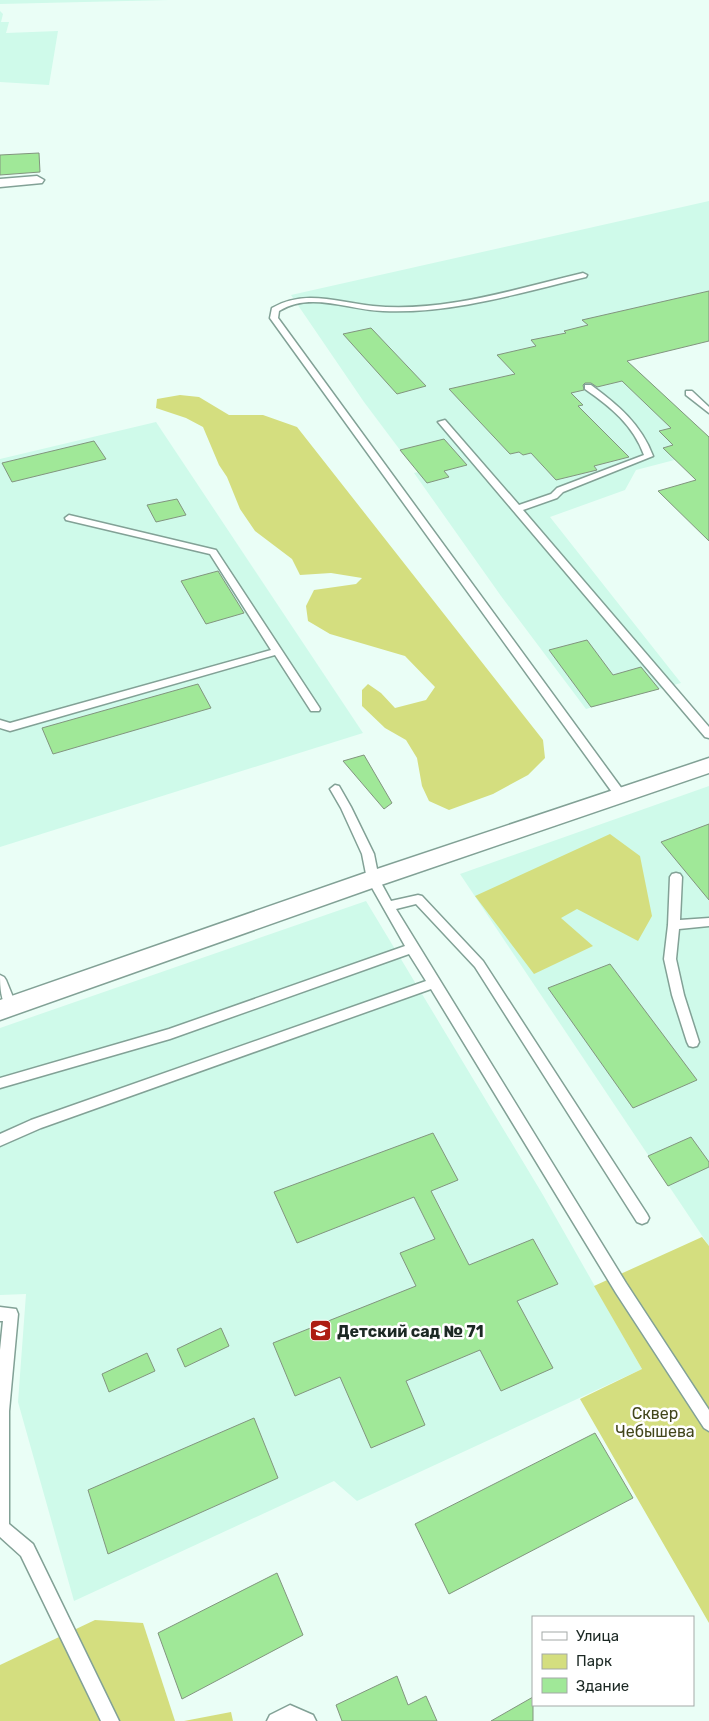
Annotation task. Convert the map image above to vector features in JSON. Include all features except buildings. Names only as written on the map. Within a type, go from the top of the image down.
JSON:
[{"type":"street","points":[[0,183],[37,180]]},
{"type":"street","points":[[5,1008],[373,879],[709,765]]},
{"type":"lane","points":[[583,275],[468,302],[423,308],[380,309],[329,300],[296,302],[280,305],[275,310],[274,318],[620,796]]},
{"type":"lane","points":[[517,509],[554,496],[560,490],[649,456],[643,438],[619,410],[588,387]]},
{"type":"lane","points":[[689,393],[709,411]]},
{"type":"lane","points":[[442,422],[709,734]]},
{"type":"lane","points":[[69,518],[213,552],[315,709]]},
{"type":"lane","points":[[0,724],[10,727],[278,651]]},
{"type":"lane","points":[[335,789],[346,807],[368,854],[373,879],[412,948],[621,1288],[709,1423]]},
{"type":"lane","points":[[676,877],[674,925],[670,959],[692,1042]]},
{"type":"lane","points":[[388,906],[418,899],[479,964],[642,1218]]},
{"type":"lane","points":[[674,925],[709,922]]},
{"type":"lane","points":[[0,1084],[170,1034],[412,948]]},
{"type":"lane","points":[[0,980],[5,1008]]},
{"type":"lane","points":[[0,1140],[36,1124],[434,983]]},
{"type":"lane","points":[[0,1314],[11,1314],[1,1411],[1,1527],[27,1550],[110,1721]]},
{"type":"lane","points":[[276,1721],[290,1714],[308,1721]]},
{"type":"shaded area","points":[[0,0],[169,0],[0,4]]},
{"type":"shaded area","points":[[0,11],[3,14],[1,22],[9,22],[6,33],[58,31],[49,85],[0,82]]},
{"type":"shaded area","points":[[709,201],[709,328],[616,350],[693,422],[691,422],[709,451],[636,470],[625,490],[550,517],[681,683],[586,709],[501,596],[414,473],[418,472],[364,402],[291,295]]},
{"type":"shaded area","points":[[156,422],[363,733],[0,847],[0,459]]},
{"type":"shaded area","points":[[709,786],[709,1246],[460,874]]},
{"type":"shaded area","name":"Детский сад № 71","points":[[366,901],[543,1195],[642,1369],[357,1501],[334,1481],[74,1601],[18,1402],[26,1294],[0,1295],[0,1028]]},
{"type":"green space","points":[[180,395],[199,397],[229,415],[263,415],[297,427],[543,740],[545,758],[528,775],[493,794],[449,810],[429,801],[422,786],[417,758],[406,740],[385,728],[362,706],[362,690],[368,684],[381,693],[395,708],[426,700],[435,687],[405,656],[330,634],[308,621],[306,606],[314,590],[356,584],[362,578],[331,573],[300,575],[292,559],[255,531],[240,509],[203,427],[186,418],[156,408],[157,399]]},
{"type":"green space","points":[[610,834],[640,856],[652,916],[638,941],[577,909],[561,918],[593,946],[534,974],[475,896]]},
{"type":"green space","name":"Сквер Чебышева","points":[[702,1237],[709,1246],[709,1623],[580,1399],[642,1369],[594,1286]]},
{"type":"green space","points":[[95,1620],[143,1623],[175,1721],[0,1721],[0,1665]]},
{"type":"green space","points":[[231,1712],[233,1721],[184,1721]]},
{"type":"place","name":"Детский сад № 71","points":[[321,1331]]}]
